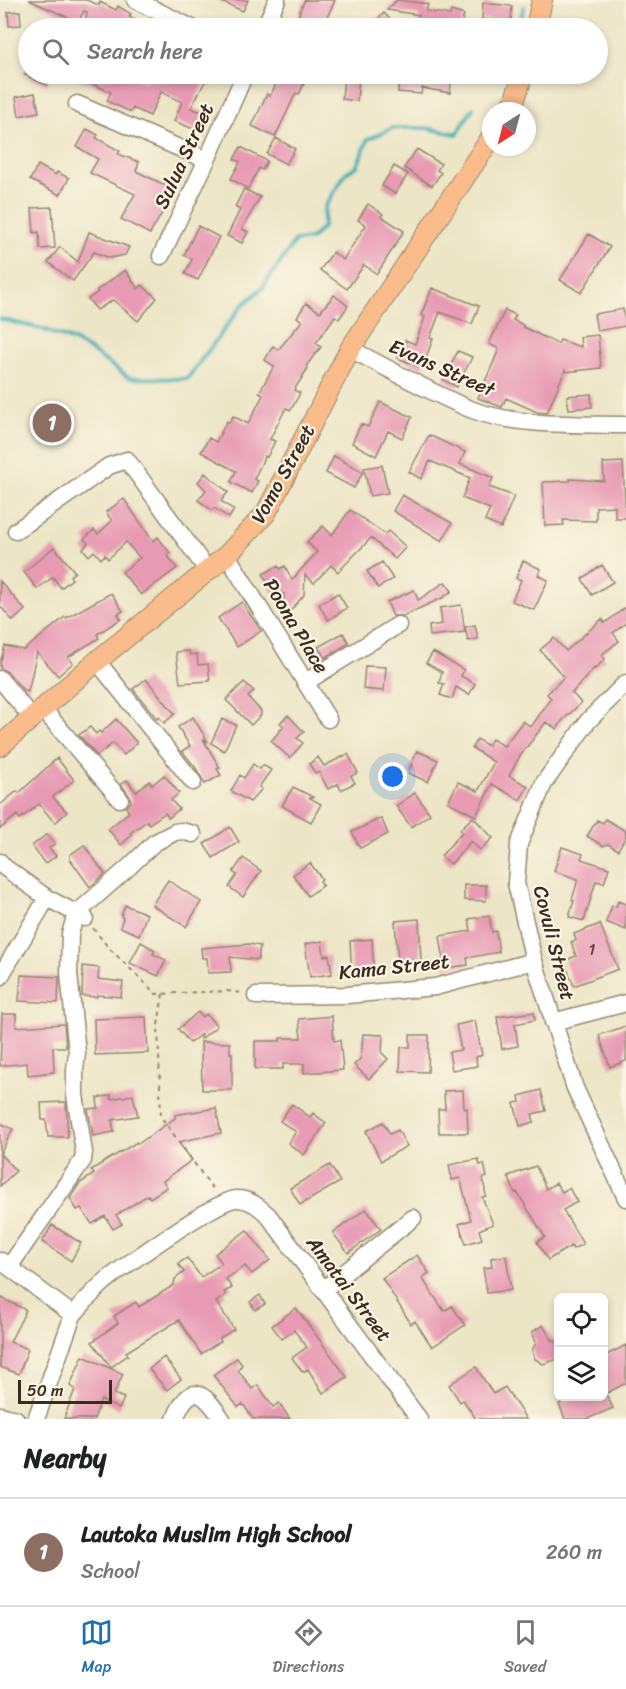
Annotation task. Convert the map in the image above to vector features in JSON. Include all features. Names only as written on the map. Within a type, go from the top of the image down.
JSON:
[{"type":"main road","points":[[538,18],[542,0]]},
{"type":"main road","points":[[513,102],[520,84]]},
{"type":"main road","name":"Vomo Street","points":[[0,746],[97,661],[228,555],[266,513],[350,349],[482,151]]},
{"type":"street","points":[[135,0],[172,18]]},
{"type":"street","points":[[269,18],[277,0]]},
{"type":"street","name":"Sulua Street","points":[[161,256],[241,84]]},
{"type":"street","points":[[77,104],[207,160]]},
{"type":"street","name":"Evans Street","points":[[350,349],[472,409],[501,417],[534,422],[626,425]]},
{"type":"street","points":[[16,531],[109,466],[127,460],[208,571]]},
{"type":"street","name":"Poona Place","points":[[228,555],[328,719]]},
{"type":"street","points":[[306,682],[398,625]]},
{"type":"street","points":[[97,661],[193,783]]},
{"type":"street","points":[[0,679],[37,713],[120,799]]},
{"type":"street","name":"Covuli Street","points":[[626,683],[588,721],[544,783],[519,844],[516,883],[534,961],[575,1088],[594,1134],[626,1198]]},
{"type":"street","points":[[73,1315],[5,1263],[83,1160],[84,1152],[75,1095],[77,1053],[69,973],[70,934],[81,916],[154,843],[175,832],[193,834]]},
{"type":"street","points":[[0,862],[47,898],[81,916]]},
{"type":"street","points":[[0,978],[47,898]]},
{"type":"street","name":"Kama Street","points":[[256,996],[347,995],[435,987],[534,961]]},
{"type":"street","points":[[553,1022],[626,1002]]},
{"type":"street","points":[[36,1419],[73,1315],[102,1284],[138,1257],[229,1201]]},
{"type":"street","name":"Amatai Street","points":[[229,1201],[253,1202],[267,1215],[419,1419]]},
{"type":"street","points":[[323,1290],[413,1218]]},
{"type":"street","points":[[176,1419],[180,1407],[187,1398],[193,1394],[202,1394],[222,1419]]},
{"type":"street","points":[[0,1415],[16,1419]]},
{"type":"path","points":[[81,916],[108,947],[156,994],[227,990]]},
{"type":"path","points":[[163,994],[158,1025],[162,1117],[229,1201]]},
{"type":"building","points":[[29,0],[86,0],[99,5],[100,2],[116,10],[118,6],[131,14],[129,17],[131,18],[86,18],[87,12],[84,11],[80,18],[69,18]]},
{"type":"building","points":[[217,0],[248,0],[243,11]]},
{"type":"building","points":[[305,0],[335,0],[327,18],[298,18]]},
{"type":"building","points":[[397,0],[428,4],[426,11],[450,15],[451,11],[464,15],[463,18],[419,18],[419,15],[387,10]]},
{"type":"building","points":[[483,3],[512,6],[511,18],[482,18]]},
{"type":"building","points":[[20,11],[18,25],[9,26],[8,12]]},
{"type":"building","points":[[384,13],[389,18],[378,18]]},
{"type":"building","points":[[92,84],[204,84],[191,108],[205,113],[203,119],[206,120],[201,132],[174,121],[182,102],[161,92],[150,116],[133,108],[131,112],[107,101],[111,92]]},
{"type":"building","points":[[276,84],[304,84],[299,94],[296,93],[275,137],[252,126],[267,94],[270,96]]},
{"type":"building","points":[[343,84],[358,84],[357,101],[342,99]]},
{"type":"building","points":[[398,84],[451,84],[450,93],[422,88],[421,94],[398,92]]},
{"type":"building","points":[[35,93],[39,112],[19,116],[16,97]]},
{"type":"building","points":[[87,129],[98,135],[96,138],[120,151],[118,154],[139,162],[136,171],[175,190],[150,234],[121,219],[135,194],[90,173],[98,159],[77,147]]},
{"type":"building","points":[[276,138],[295,149],[286,164],[267,154]]},
{"type":"building","points":[[241,147],[267,161],[262,170],[259,168],[248,189],[231,179],[240,162],[234,159]]},
{"type":"building","points":[[417,149],[441,164],[437,170],[441,173],[432,186],[404,168]]},
{"type":"building","points":[[38,165],[56,175],[57,172],[69,178],[60,195],[30,180]]},
{"type":"building","points":[[394,166],[408,174],[395,194],[382,186]]},
{"type":"building","points":[[244,189],[260,197],[242,229],[248,232],[242,243],[227,236],[240,210],[235,207]]},
{"type":"building","points":[[368,204],[383,214],[381,216],[404,231],[377,274],[364,265],[347,289],[320,270],[333,252],[343,260],[366,225],[358,220]]},
{"type":"building","points":[[52,207],[55,248],[40,249],[39,232],[34,233],[32,208]]},
{"type":"building","points":[[198,226],[219,237],[198,280],[185,274],[192,259],[184,255]]},
{"type":"building","points":[[89,232],[129,247],[125,255],[110,258],[94,252],[73,281],[48,262],[60,247],[78,262]]},
{"type":"building","points":[[589,234],[610,247],[581,293],[560,280]]},
{"type":"building","points":[[125,270],[138,289],[142,285],[157,298],[138,321],[113,300],[97,310],[88,299]]},
{"type":"building","points":[[432,288],[479,306],[472,324],[440,312],[422,368],[398,358],[405,340],[415,344],[425,317],[421,315]]},
{"type":"building","points":[[334,295],[348,306],[339,319],[335,316],[316,343],[321,347],[306,366],[308,368],[294,390],[300,393],[291,410],[286,408],[270,439],[275,441],[254,479],[258,481],[252,493],[231,482],[236,471],[201,452],[209,438],[216,442],[227,421],[229,423],[233,416],[248,424],[263,395],[259,393],[274,366],[265,360],[273,346],[278,350],[302,321],[297,317],[306,303],[320,312]]},
{"type":"building","points":[[623,309],[626,326],[597,331],[594,314]]},
{"type":"building","points":[[505,310],[516,315],[513,320],[523,327],[558,344],[560,340],[581,347],[580,337],[598,335],[601,368],[566,372],[565,370],[547,413],[537,412],[506,398],[502,407],[478,398],[499,349],[489,344]]},
{"type":"building","points":[[458,351],[472,357],[457,387],[443,380]]},
{"type":"building","points":[[591,394],[592,407],[569,409],[567,396]]},
{"type":"building","points":[[380,402],[412,417],[402,438],[388,431],[376,456],[352,443],[361,424],[368,427]]},
{"type":"building","points":[[429,435],[465,452],[460,464],[493,478],[489,487],[514,496],[501,528],[485,521],[490,509],[462,498],[470,478],[430,461],[421,479],[409,472]]},
{"type":"building","points":[[334,456],[363,472],[354,488],[326,473]]},
{"type":"building","points":[[623,462],[626,518],[615,518],[615,506],[596,507],[596,521],[563,520],[564,525],[545,526],[543,482],[570,481],[570,479],[604,481],[603,463]]},
{"type":"building","points":[[382,465],[388,493],[370,496],[364,468]]},
{"type":"building","points":[[205,473],[228,492],[221,501],[234,510],[229,518],[198,500],[206,490],[198,482]]},
{"type":"building","points":[[402,495],[452,523],[442,541],[393,511]]},
{"type":"building","points":[[124,499],[153,541],[158,537],[170,553],[167,555],[177,568],[141,595],[122,572],[140,558],[126,542],[108,559],[105,555],[101,559],[94,551],[89,556],[83,549],[88,543],[84,539],[94,530],[98,534],[112,521],[106,512]]},
{"type":"building","points":[[350,510],[385,534],[388,531],[406,547],[395,559],[371,538],[338,572],[331,565],[314,583],[305,575],[304,595],[291,610],[283,609],[284,594],[273,593],[263,574],[278,566],[280,569],[285,566],[292,580],[317,552],[307,542],[323,526],[332,535]]},
{"type":"building","points":[[54,547],[75,572],[70,576],[72,579],[61,588],[53,577],[37,589],[24,572]]},
{"type":"building","points":[[523,561],[541,569],[538,575],[548,580],[534,610],[512,601],[521,580],[516,578]]},
{"type":"building","points":[[382,562],[393,579],[378,588],[367,571]]},
{"type":"building","points":[[602,565],[613,582],[592,595],[582,579]]},
{"type":"building","points":[[0,581],[25,610],[13,621],[0,606]]},
{"type":"building","points":[[445,582],[452,591],[442,598],[403,616],[393,616],[387,602],[414,590],[418,600]]},
{"type":"building","points":[[111,593],[123,611],[118,614],[121,619],[97,634],[99,638],[68,657],[73,663],[58,676],[37,652],[28,692],[23,690],[8,672],[1,669],[0,663],[5,646],[24,650],[65,617]]},
{"type":"building","points":[[338,593],[347,608],[328,620],[319,604]]},
{"type":"building","points":[[242,602],[261,631],[237,647],[218,618]]},
{"type":"building","points":[[461,605],[465,632],[430,636],[429,626],[442,624],[440,608]]},
{"type":"building","points":[[626,607],[626,623],[613,633],[619,641],[601,655],[605,659],[572,693],[581,703],[557,729],[546,722],[520,756],[509,776],[528,786],[520,800],[492,784],[476,816],[448,802],[458,782],[478,791],[494,762],[472,748],[477,739],[488,746],[492,739],[504,746],[523,721],[531,727],[551,698],[547,694],[564,677],[540,650],[554,638],[566,651],[602,619],[605,623]]},
{"type":"building","points":[[475,625],[478,639],[468,641],[465,627]]},
{"type":"building","points":[[343,633],[349,643],[325,658],[318,647]]},
{"type":"building","points":[[189,651],[190,655],[197,654],[198,665],[208,664],[210,681],[180,683],[176,652]]},
{"type":"building","points":[[433,652],[464,670],[461,676],[475,684],[469,695],[456,687],[452,699],[440,695],[444,684],[439,683],[442,672],[426,663]]},
{"type":"building","points":[[365,666],[386,667],[384,691],[363,689]]},
{"type":"building","points":[[146,679],[175,714],[164,723],[159,717],[157,719],[133,689]]},
{"type":"building","points":[[244,682],[254,691],[248,697],[261,711],[261,715],[251,725],[226,700]]},
{"type":"building","points":[[288,715],[304,732],[297,738],[303,743],[290,758],[271,741],[284,726],[280,723]]},
{"type":"building","points":[[193,717],[220,768],[217,769],[221,775],[205,784],[182,751],[190,746],[178,727]]},
{"type":"building","points":[[116,719],[137,743],[124,755],[113,743],[97,756],[79,735],[90,727],[96,734],[99,731],[101,733]]},
{"type":"building","points":[[222,719],[236,725],[224,751],[211,743]]},
{"type":"building","points":[[417,751],[438,760],[428,782],[408,773]]},
{"type":"building","points":[[348,754],[358,773],[351,776],[355,783],[341,790],[338,784],[328,789],[319,772],[316,774],[309,764],[318,757],[324,766]]},
{"type":"building","points":[[57,758],[74,780],[53,797],[67,812],[55,823],[39,804],[20,819],[17,815],[0,829],[0,805],[17,791],[19,793]]},
{"type":"building","points":[[253,764],[260,769],[263,765],[271,770],[259,787],[262,789],[250,802],[231,791],[240,775],[244,778]]},
{"type":"building","points":[[164,775],[179,793],[171,800],[179,809],[169,818],[165,813],[149,824],[147,821],[130,833],[132,835],[121,845],[108,829],[129,812],[126,807],[131,802],[130,797],[121,784],[127,780],[136,792],[149,781],[152,785]]},
{"type":"building","points":[[293,787],[313,797],[310,798],[321,804],[311,822],[282,806]]},
{"type":"building","points":[[415,793],[430,814],[411,827],[396,806]]},
{"type":"building","points":[[473,817],[493,838],[480,850],[471,841],[451,864],[441,856],[462,832],[460,829]]},
{"type":"building","points":[[381,818],[388,834],[360,848],[352,832]]},
{"type":"building","points":[[605,819],[626,831],[626,836],[618,850],[608,844],[603,846],[587,836],[597,820],[603,823]]},
{"type":"building","points":[[230,827],[239,842],[213,858],[204,844]]},
{"type":"building","points":[[47,834],[55,844],[49,848],[56,856],[45,864],[32,846]]},
{"type":"building","points":[[84,845],[105,874],[90,887],[70,859],[70,855]]},
{"type":"building","points":[[562,847],[583,854],[581,859],[609,868],[604,883],[596,881],[584,921],[569,917],[578,879],[554,871]]},
{"type":"building","points":[[243,858],[261,871],[243,897],[229,887],[237,875],[233,872]]},
{"type":"building","points":[[310,863],[322,879],[320,881],[323,885],[308,896],[293,875]]},
{"type":"building","points":[[168,880],[201,902],[186,927],[152,905]]},
{"type":"building","points":[[464,885],[486,885],[486,901],[464,900]]},
{"type":"building","points":[[618,901],[626,904],[626,930],[606,922],[612,906],[616,907]]},
{"type":"building","points":[[125,905],[147,914],[139,935],[120,927]]},
{"type":"building","points":[[489,916],[492,932],[496,931],[499,952],[467,958],[468,965],[445,968],[440,936],[471,931],[469,919]]},
{"type":"building","points":[[419,919],[421,961],[398,962],[395,921]]},
{"type":"building","points":[[600,924],[618,969],[574,986],[564,961],[576,956],[571,942],[576,940],[574,934]]},
{"type":"building","points":[[372,939],[374,975],[352,977],[350,941]]},
{"type":"building","points":[[322,941],[324,956],[329,955],[332,974],[310,977],[305,944]]},
{"type":"building","points":[[141,942],[155,950],[153,954],[166,960],[158,976],[130,963]]},
{"type":"building","points":[[249,944],[260,946],[258,960],[230,957],[231,972],[208,973],[207,958],[202,958],[201,948]]},
{"type":"building","points":[[83,966],[99,968],[98,979],[123,982],[121,997],[82,996]]},
{"type":"building","points":[[21,975],[59,977],[58,1003],[19,1001]]},
{"type":"building","points":[[198,1012],[202,1017],[206,1014],[217,1026],[201,1039],[201,1034],[190,1043],[178,1029]]},
{"type":"building","points":[[534,1012],[535,1020],[515,1024],[518,1046],[502,1049],[497,1017]]},
{"type":"building","points":[[2,1014],[16,1014],[16,1027],[64,1024],[66,1047],[53,1047],[54,1072],[28,1075],[27,1063],[0,1066]]},
{"type":"building","points":[[332,1016],[334,1041],[340,1040],[343,1070],[304,1073],[304,1064],[283,1064],[283,1069],[255,1069],[255,1041],[301,1038],[299,1019]]},
{"type":"building","points":[[146,1017],[148,1053],[95,1055],[94,1019]]},
{"type":"building","points":[[475,1021],[482,1055],[476,1057],[477,1066],[452,1070],[449,1052],[461,1050],[456,1025]]},
{"type":"building","points":[[626,1026],[626,1061],[610,1067],[599,1035]]},
{"type":"building","points":[[363,1034],[383,1035],[382,1053],[388,1059],[369,1079],[354,1065],[361,1058]]},
{"type":"building","points":[[410,1035],[429,1035],[428,1072],[400,1071],[401,1047],[410,1047]]},
{"type":"building","points":[[201,1042],[230,1043],[232,1090],[202,1090]]},
{"type":"building","points":[[463,1090],[464,1109],[467,1108],[468,1133],[439,1133],[438,1109],[445,1109],[444,1091]]},
{"type":"building","points":[[541,1090],[546,1111],[532,1114],[534,1122],[520,1126],[514,1103],[520,1102],[519,1096]]},
{"type":"building","points":[[111,1095],[111,1099],[133,1095],[138,1116],[112,1120],[114,1132],[93,1136],[88,1109],[98,1108],[97,1098]]},
{"type":"building","points":[[66,1102],[68,1137],[48,1137],[46,1120],[42,1120],[41,1103]]},
{"type":"building","points":[[292,1104],[310,1117],[313,1113],[326,1123],[304,1155],[288,1143],[296,1132],[280,1121]]},
{"type":"building","points":[[216,1108],[221,1133],[178,1142],[192,1160],[163,1181],[167,1187],[150,1198],[148,1195],[116,1215],[122,1224],[113,1229],[105,1216],[92,1224],[81,1208],[77,1210],[70,1198],[80,1183],[94,1174],[91,1170],[137,1142],[138,1144],[175,1118],[175,1115]]},
{"type":"building","points":[[383,1122],[390,1134],[398,1130],[407,1146],[381,1161],[366,1131]]},
{"type":"building","points":[[0,1123],[13,1129],[0,1154]]},
{"type":"building","points":[[0,1154],[16,1171],[0,1186]]},
{"type":"building","points":[[478,1159],[480,1165],[484,1164],[487,1177],[483,1178],[486,1196],[482,1197],[493,1224],[479,1230],[482,1239],[466,1244],[459,1224],[471,1220],[460,1178],[452,1180],[449,1165]]},
{"type":"building","points":[[330,1165],[340,1182],[300,1205],[290,1188]]},
{"type":"building","points":[[536,1166],[546,1189],[556,1183],[562,1192],[569,1188],[577,1202],[563,1210],[583,1244],[573,1249],[571,1246],[548,1260],[537,1242],[545,1237],[517,1192],[515,1193],[508,1176]]},
{"type":"building","points":[[366,1209],[381,1229],[348,1253],[333,1233]]},
{"type":"building","points":[[52,1225],[81,1243],[71,1261],[42,1242]]},
{"type":"building","points":[[247,1230],[270,1260],[252,1274],[245,1266],[226,1279],[232,1288],[224,1292],[226,1295],[216,1302],[234,1329],[201,1354],[179,1320],[126,1352],[128,1355],[111,1367],[92,1342],[118,1323],[114,1316],[136,1302],[139,1307],[174,1285],[175,1279],[184,1272],[178,1264],[187,1258],[201,1277],[222,1263],[215,1254]]},
{"type":"building","points":[[417,1255],[429,1273],[422,1278],[444,1311],[452,1306],[465,1325],[432,1347],[415,1321],[411,1324],[382,1278]]},
{"type":"building","points":[[506,1256],[511,1290],[487,1293],[483,1268],[492,1267],[491,1258]]},
{"type":"building","points":[[260,1295],[265,1304],[255,1310],[250,1302]]},
{"type":"building","points":[[0,1297],[26,1310],[10,1342],[28,1349],[19,1374],[0,1367]]},
{"type":"building","points":[[296,1308],[347,1377],[323,1393],[308,1369],[303,1372],[292,1358],[307,1347],[294,1330],[282,1339],[272,1326]]},
{"type":"building","points":[[543,1325],[554,1341],[554,1360],[543,1364],[535,1359],[532,1351],[536,1342],[532,1332]]},
{"type":"building","points":[[626,1345],[626,1383],[608,1392],[608,1354]]},
{"type":"building","points":[[83,1356],[123,1374],[114,1394],[124,1398],[119,1409],[101,1400],[94,1419],[64,1419],[75,1389],[70,1386]]},
{"type":"building","points":[[164,1357],[181,1379],[167,1390],[149,1369]]},
{"type":"building","points":[[237,1358],[242,1365],[238,1370],[252,1389],[258,1385],[273,1407],[279,1403],[290,1419],[253,1419],[243,1404],[238,1407],[213,1375]]},
{"type":"building","points":[[476,1367],[493,1394],[505,1387],[526,1419],[476,1419],[463,1400],[460,1402],[449,1385]]},
{"type":"building","points":[[608,1398],[613,1408],[587,1419],[565,1419],[559,1404],[566,1401],[608,1401]]},
{"type":"waterway","points":[[521,18],[524,7]]},
{"type":"waterway","points":[[0,319],[42,329],[72,340],[129,378],[187,379],[241,307],[263,287],[295,241],[311,239],[323,227],[325,207],[346,173],[357,166],[368,139],[393,128],[426,128],[457,134],[473,108]]},
{"type":"place","name":"Lautoka Muslim High School","points":[[52,423]]}]
